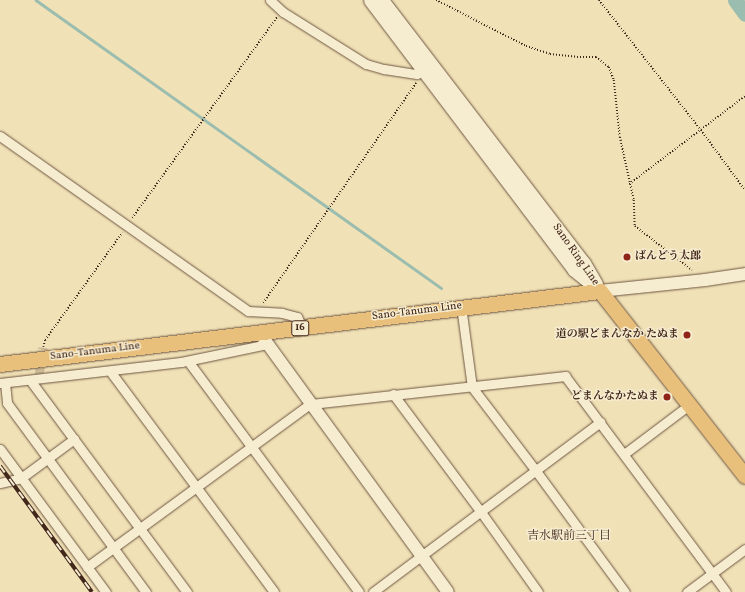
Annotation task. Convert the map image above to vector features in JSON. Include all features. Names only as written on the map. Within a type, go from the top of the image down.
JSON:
[{"type":"main road","name":"Sano Ring Line","points":[[370,0],[424,68],[574,270],[600,291]]},
{"type":"main road","name":"Sano Ring Line","points":[[382,0],[424,68]]},
{"type":"main road","name":"Sano-Tanuma Line","points":[[0,364],[461,306],[600,291]]},
{"type":"main road","points":[[600,291],[745,476]]},
{"type":"street","points":[[270,0],[282,10],[366,64],[384,69],[424,68]]},
{"type":"street","points":[[0,136],[248,311],[297,317],[302,327]]},
{"type":"street","points":[[600,291],[705,280],[745,274]]},
{"type":"street","points":[[461,306],[472,387],[625,592]]},
{"type":"street","points":[[259,332],[448,592]]},
{"type":"street","points":[[146,592],[7,403],[2,383],[188,361],[268,344]]},
{"type":"street","points":[[188,361],[359,592]]},
{"type":"street","points":[[110,371],[274,592]]},
{"type":"street","points":[[88,568],[311,403],[565,376],[726,592]]},
{"type":"street","points":[[36,378],[74,439],[187,592]]},
{"type":"street","points":[[393,394],[481,512],[538,592]]},
{"type":"street","points":[[624,454],[689,405]]},
{"type":"street","points":[[373,592],[600,422]]},
{"type":"street","points":[[0,484],[21,478],[74,439]]},
{"type":"street","points":[[0,449],[106,592]]},
{"type":"street","points":[[687,592],[745,549]]},
{"type":"path","points":[[436,0],[526,46],[550,54],[577,57],[596,57],[609,67],[614,80],[620,137],[629,184],[634,200],[635,226],[705,280]]},
{"type":"path","points":[[599,0],[701,130],[745,190]]},
{"type":"path","points":[[43,347],[45,340],[282,10]]},
{"type":"path","points":[[256,313],[417,81],[424,68]]},
{"type":"path","points":[[629,184],[745,96]]},
{"type":"waterway","points":[[36,0],[441,288]]},
{"type":"waterway","points":[[735,0],[745,14]]},
{"type":"tunnel","points":[[39,376],[43,347]]},
{"type":"railway","points":[[0,466],[92,592]]},
{"type":"place","name":"ばんどう太郎","points":[[627,257]]},
{"type":"place","name":"道の駅どまんなか たぬま","points":[[687,335]]},
{"type":"place","name":"どまんなかたぬま","points":[[667,397]]},
{"type":"district","name":"吉水駅前三丁目","points":[[569,537]]}]
